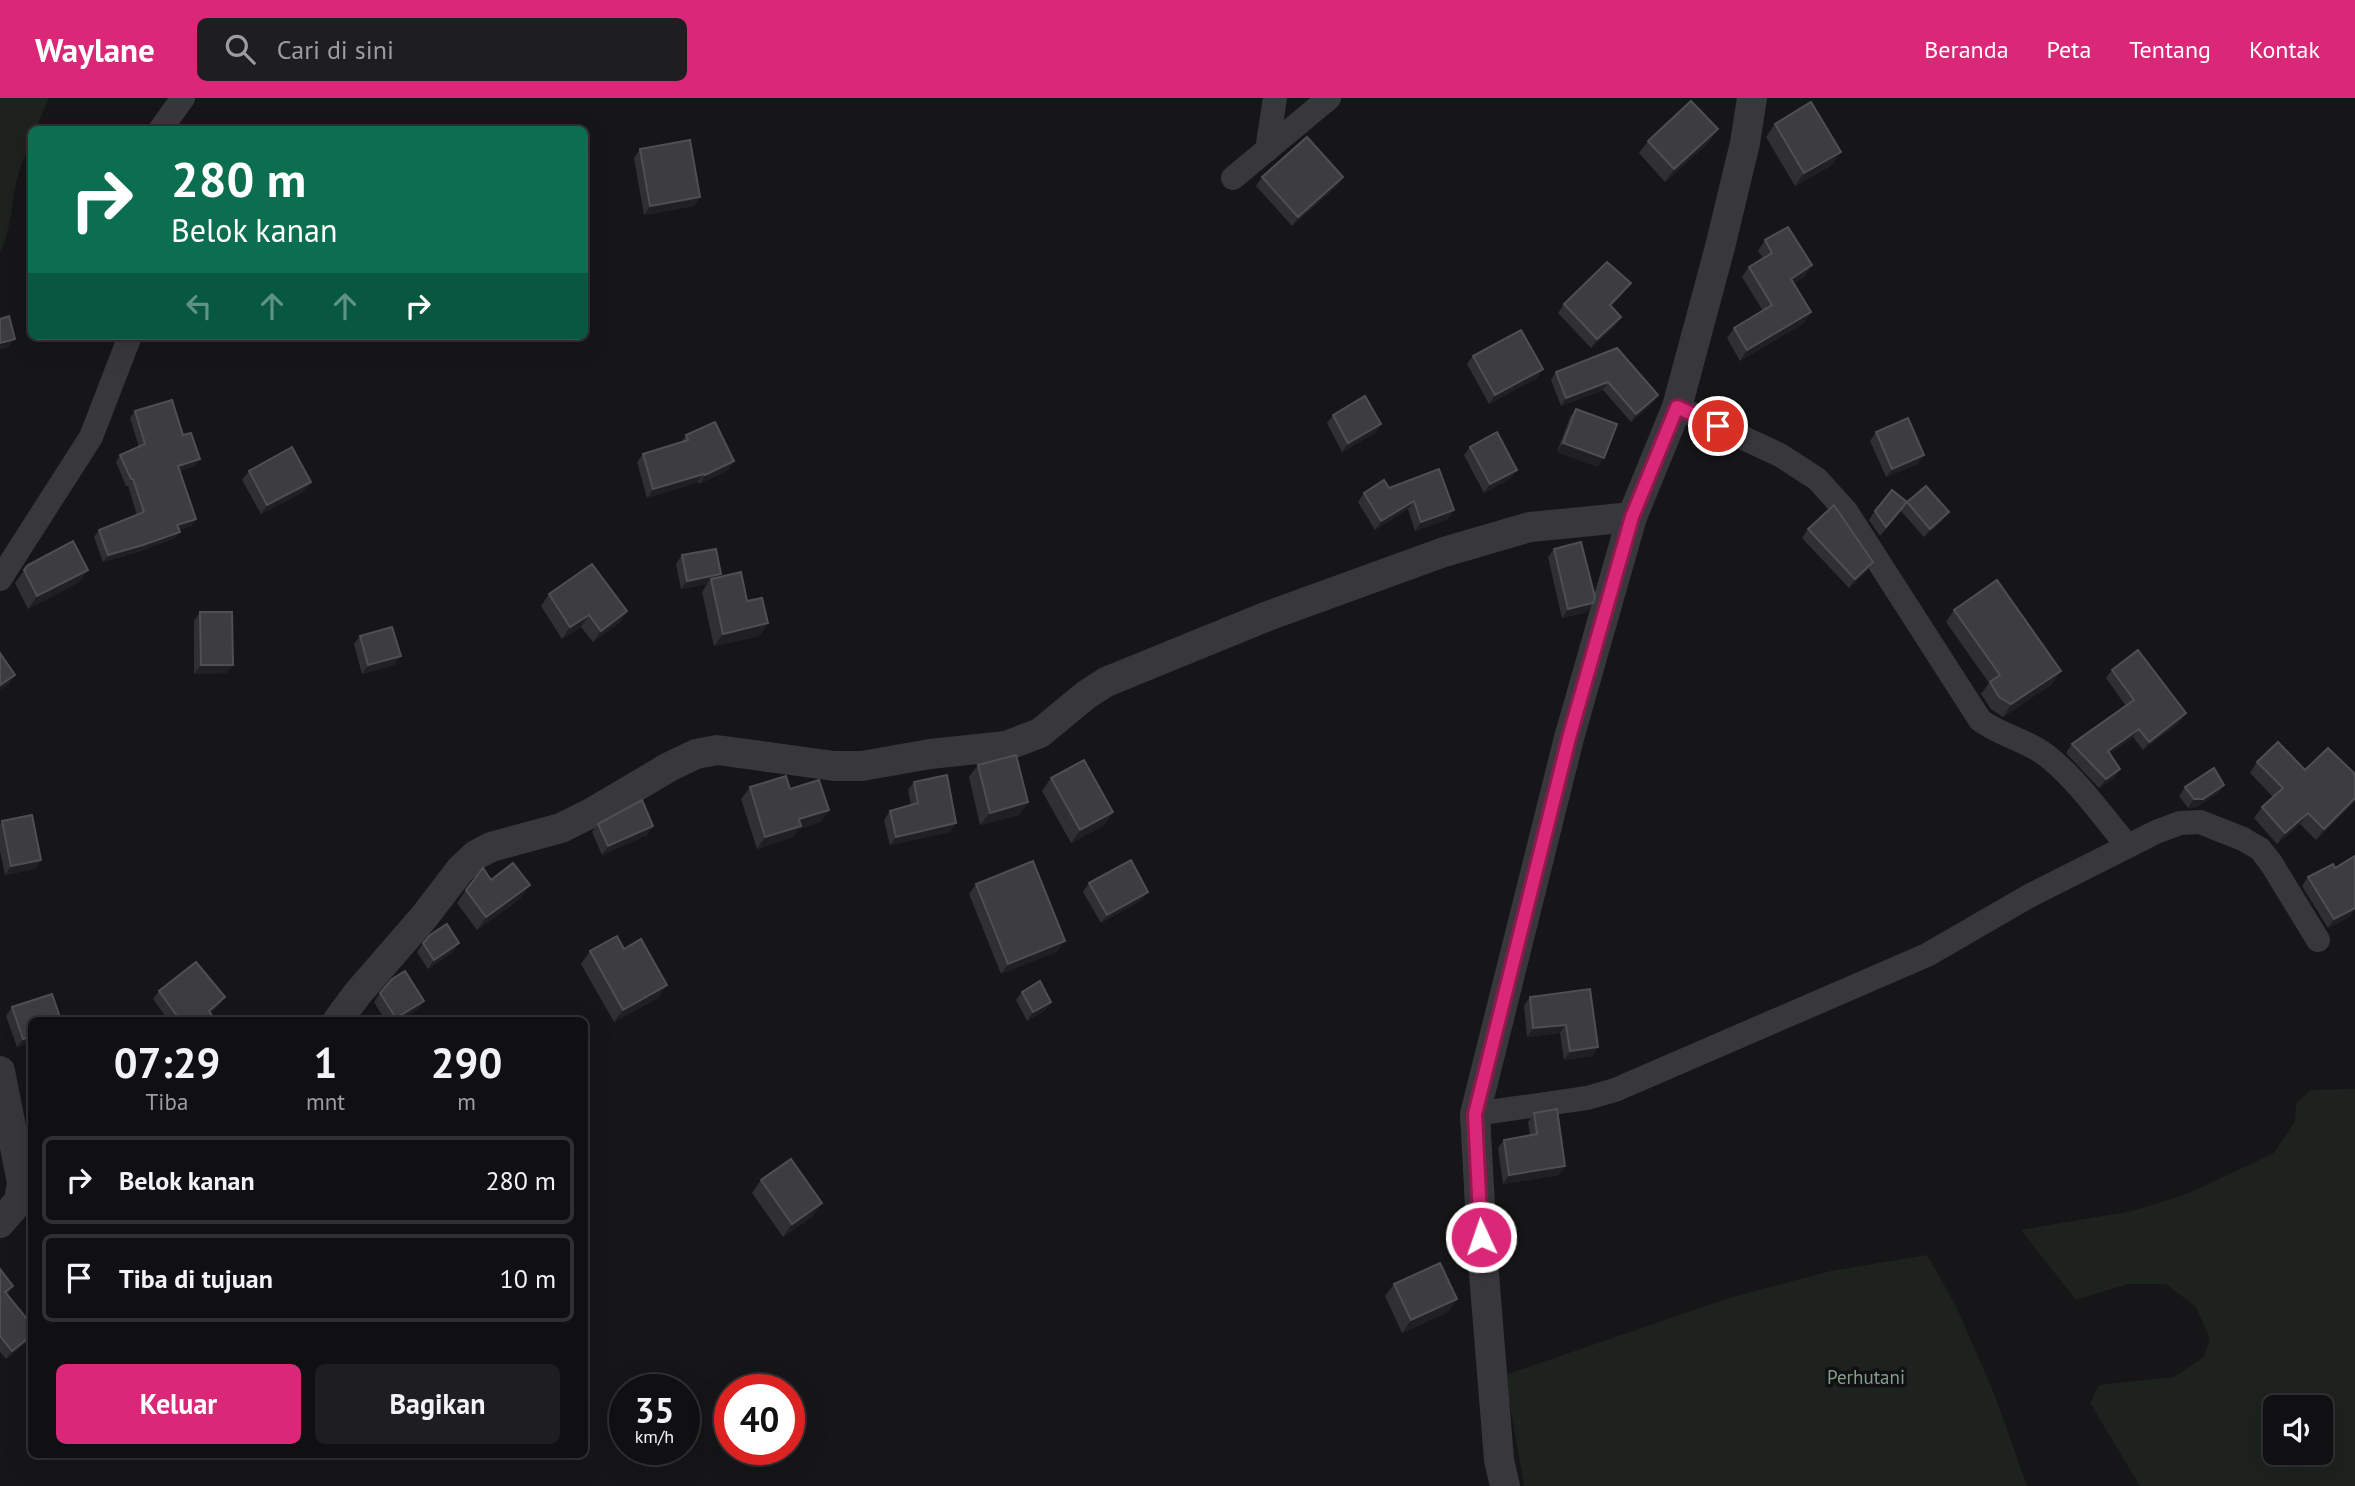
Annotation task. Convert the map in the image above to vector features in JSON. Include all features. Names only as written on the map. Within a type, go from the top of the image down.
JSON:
[{"type":"street","points":[[163,126],[183,98]]},
{"type":"street","points":[[1267,150],[1275,98]]},
{"type":"street","points":[[1233,178],[1329,98]]},
{"type":"street","points":[[1505,1486],[1499,1460],[1483,1261],[1475,1114],[1569,738],[1632,517],[1677,407],[1720,247],[1745,143],[1752,98]]},
{"type":"street","points":[[0,579],[92,437],[128,340]]},
{"type":"street","points":[[1677,407],[1780,455],[1817,479],[1846,511],[1980,720],[1994,730],[2028,744],[2052,760],[2128,846]]},
{"type":"street","points":[[340,1017],[425,917],[460,870],[476,855],[491,847],[561,828],[669,766],[696,754],[717,750],[834,766],[862,766],[930,754],[1006,746],[1040,733],[1106,682],[1268,616],[1444,552],[1530,527],[1632,517]]},
{"type":"street","points":[[1475,1114],[1576,1100],[1615,1090],[1927,955],[2031,895],[2156,832],[2180,823],[2200,822],[2243,839],[2260,849],[2318,940]]},
{"type":"street","points":[[0,1070],[23,1144],[19,1201],[0,1223]]},
{"type":"green space","points":[[0,98],[49,98],[37,126],[28,126],[28,149],[16,182],[7,233],[0,252]]},
{"type":"green space","points":[[2355,1089],[2355,1486],[2140,1486],[2090,1403],[2099,1385],[2174,1377],[2204,1357],[2210,1339],[2196,1307],[2166,1284],[2128,1284],[2076,1300],[2021,1230],[2132,1211],[2187,1194],[2274,1153],[2295,1122],[2296,1104],[2310,1090]]},
{"type":"green space","name":"Perhutani","points":[[1927,1255],[1956,1306],[1995,1396],[2027,1486],[1524,1486],[1505,1375],[1729,1298],[1831,1271]]},
{"type":"building","points":[[1691,101],[1718,129],[1674,169],[1648,141]]},
{"type":"building","points":[[1811,102],[1841,152],[1804,173],[1775,124]]},
{"type":"building","points":[[1307,137],[1343,177],[1298,217],[1262,177]]},
{"type":"building","points":[[690,140],[700,197],[650,206],[640,149]]},
{"type":"building","points":[[1788,227],[1812,265],[1791,279],[1811,312],[1747,350],[1734,328],[1772,305],[1749,267],[1772,253],[1765,240]]},
{"type":"building","points":[[1607,262],[1631,283],[1610,305],[1621,317],[1597,339],[1564,304]]},
{"type":"building","points":[[9,316],[15,339],[0,343],[0,319]]},
{"type":"building","points":[[1521,330],[1543,369],[1495,395],[1473,356]]},
{"type":"building","points":[[1617,348],[1658,395],[1636,414],[1608,382],[1566,398],[1556,372]]},
{"type":"building","points":[[1365,396],[1381,424],[1348,443],[1333,415]]},
{"type":"building","points":[[172,400],[183,435],[191,433],[200,459],[178,466],[196,519],[177,525],[180,532],[108,555],[99,530],[144,512],[133,479],[120,455],[145,444],[135,411]]},
{"type":"building","points":[[1576,409],[1617,424],[1604,458],[1563,443]]},
{"type":"building","points":[[1908,418],[1924,455],[1892,469],[1876,432]]},
{"type":"building","points":[[715,422],[734,461],[705,475],[653,489],[643,454],[688,440],[686,435]]},
{"type":"building","points":[[1497,432],[1517,470],[1490,484],[1470,447]]},
{"type":"building","points":[[292,447],[311,482],[267,505],[249,471]]},
{"type":"building","points":[[1439,469],[1454,510],[1421,522],[1414,501],[1381,521],[1364,493],[1384,480],[1389,488]]},
{"type":"building","points":[[1926,486],[1949,512],[1930,529],[1907,502]]},
{"type":"building","points":[[1892,490],[1907,502],[1886,527],[1875,511]]},
{"type":"building","points":[[1834,505],[1873,562],[1855,579],[1808,529]]},
{"type":"building","points":[[73,541],[88,570],[37,596],[24,570],[28,565]]},
{"type":"building","points":[[1581,542],[1595,597],[1593,603],[1568,609],[1554,549]]},
{"type":"building","points":[[716,549],[721,574],[687,581],[682,555]]},
{"type":"building","points":[[592,564],[627,611],[601,631],[589,615],[570,627],[549,594]]},
{"type":"building","points":[[741,572],[747,601],[762,598],[768,623],[723,634],[711,579]]},
{"type":"building","points":[[1997,580],[2061,671],[2011,704],[1999,697],[1990,682],[2000,675],[1954,610]]},
{"type":"building","points":[[200,612],[232,612],[233,665],[201,665]]},
{"type":"building","points":[[392,627],[401,656],[368,665],[360,636]]},
{"type":"building","points":[[2138,650],[2186,713],[2149,742],[2139,729],[2108,751],[2120,769],[2106,779],[2072,744],[2134,700],[2112,670]]},
{"type":"building","points":[[0,653],[15,675],[0,685]]},
{"type":"building","points":[[2278,742],[2305,770],[2328,748],[2355,774],[2355,798],[2324,829],[2308,813],[2285,833],[2262,807],[2283,788],[2257,762]]},
{"type":"building","points":[[1016,755],[1028,802],[990,813],[978,765]]},
{"type":"building","points":[[1084,760],[1113,812],[1080,830],[1051,778]]},
{"type":"building","points":[[2214,768],[2224,785],[2203,799],[2194,799],[2185,787]]},
{"type":"building","points":[[947,775],[956,823],[896,837],[890,811],[918,803],[914,782]]},
{"type":"building","points":[[786,776],[790,789],[819,780],[829,810],[799,819],[801,826],[765,837],[750,787]]},
{"type":"building","points":[[642,800],[653,826],[608,846],[598,824]]},
{"type":"building","points":[[32,815],[41,860],[11,866],[2,821]]},
{"type":"building","points":[[2355,856],[2355,908],[2334,919],[2308,877],[2333,864],[2335,868]]},
{"type":"building","points":[[1131,860],[1148,892],[1107,915],[1089,883]]},
{"type":"building","points":[[1033,861],[1065,941],[1008,964],[976,884]]},
{"type":"building","points":[[513,863],[530,885],[486,917],[466,890],[483,868],[491,880]]},
{"type":"building","points":[[447,924],[459,943],[434,960],[423,943]]},
{"type":"building","points":[[617,936],[624,949],[641,939],[667,985],[623,1010],[590,951]]},
{"type":"building","points":[[196,962],[225,997],[209,1011],[213,1017],[178,1017],[159,991]]},
{"type":"building","points":[[405,971],[424,1001],[395,1017],[380,993],[392,979]]},
{"type":"building","points":[[1040,981],[1051,1002],[1033,1012],[1022,992]]},
{"type":"building","points":[[1590,989],[1598,1047],[1570,1051],[1566,1025],[1533,1028],[1530,997]]},
{"type":"building","points":[[52,994],[60,1017],[28,1017],[28,1037],[23,1039],[12,1007]]},
{"type":"building","points":[[1557,1109],[1565,1166],[1509,1175],[1504,1140],[1537,1134],[1534,1113]]},
{"type":"building","points":[[791,1159],[822,1203],[792,1224],[761,1180]]},
{"type":"building","points":[[1440,1263],[1457,1299],[1411,1320],[1394,1284]]},
{"type":"building","points":[[0,1269],[13,1286],[5,1292],[28,1320],[28,1338],[12,1351],[0,1336]]},
{"type":"route","points":[[1481,1237],[1475,1114],[1569,738],[1632,517],[1677,407],[1718,426]]}]
